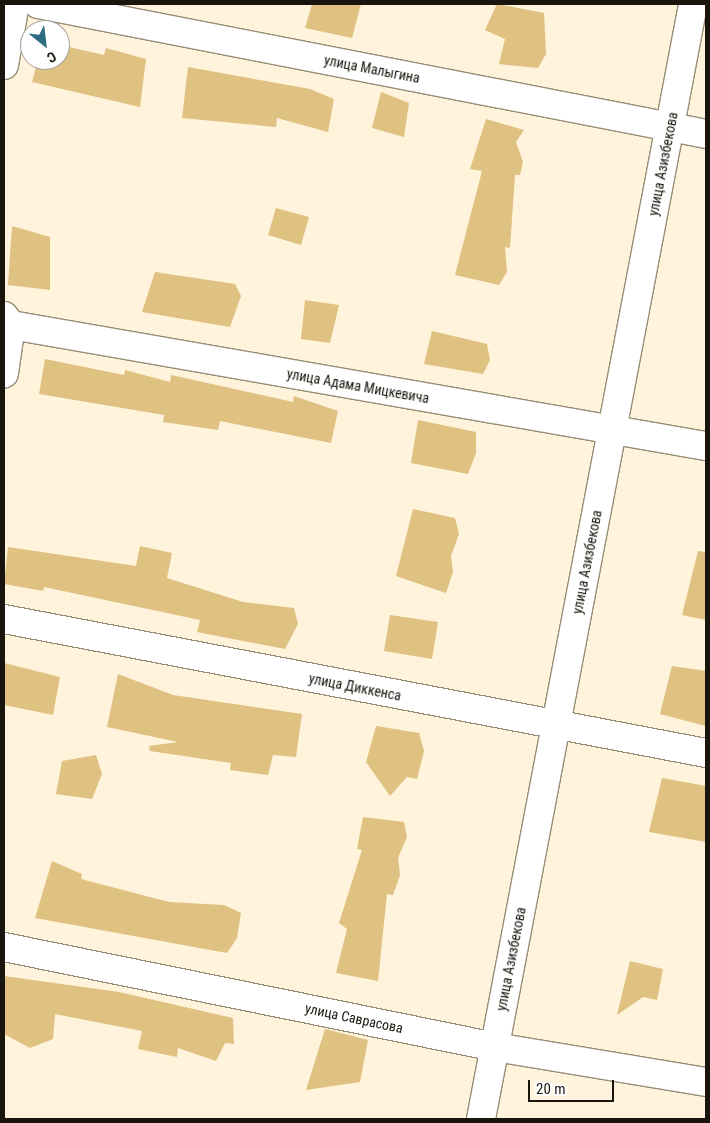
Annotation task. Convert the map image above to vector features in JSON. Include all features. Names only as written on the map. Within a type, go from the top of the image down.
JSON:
[{"type":"street","points":[[4,65],[15,4]]},
{"type":"street","name":"улица Малыгина","points":[[38,4],[706,134]]},
{"type":"street","name":"улица Азизбекова","points":[[480,1119],[693,4]]},
{"type":"street","points":[[4,373],[7,320]]},
{"type":"street","name":"улица Адама Мицкевича","points":[[7,320],[706,446]]},
{"type":"street","name":"улица Диккенса","points":[[4,619],[556,726],[706,753]]},
{"type":"street","name":"улица Саврасова","points":[[4,947],[495,1047],[706,1082]]},
{"type":"building","points":[[312,4],[361,4],[352,38],[305,28]]},
{"type":"building","points":[[497,4],[544,13],[546,54],[538,68],[499,64],[505,39],[485,30]]},
{"type":"building","points":[[70,47],[104,55],[106,48],[146,59],[140,107],[32,82],[35,70],[70,70]]},
{"type":"building","points":[[188,67],[310,89],[334,99],[328,132],[277,118],[276,127],[182,118]]},
{"type":"building","points":[[381,92],[409,103],[404,137],[372,128]]},
{"type":"building","points":[[486,119],[524,130],[516,142],[523,162],[520,175],[515,175],[510,248],[505,247],[507,272],[499,285],[455,275],[482,171],[470,169]]},
{"type":"building","points":[[276,208],[309,217],[301,245],[268,235]]},
{"type":"building","points":[[12,226],[50,237],[50,290],[8,285]]},
{"type":"building","points":[[155,272],[235,284],[241,296],[230,327],[142,312]]},
{"type":"building","points":[[305,300],[339,305],[330,343],[301,339]]},
{"type":"building","points":[[432,331],[487,344],[490,360],[483,374],[424,364]]},
{"type":"building","points":[[45,359],[124,375],[125,370],[170,382],[171,375],[293,402],[294,396],[338,411],[331,443],[220,421],[218,430],[163,422],[164,415],[39,394]]},
{"type":"building","points":[[418,420],[476,432],[476,453],[468,474],[411,463]]},
{"type":"building","points":[[413,509],[455,518],[459,534],[451,556],[453,572],[446,593],[396,576]]},
{"type":"building","points":[[140,546],[172,553],[167,578],[243,602],[294,608],[298,624],[285,649],[197,632],[200,620],[44,587],[43,591],[4,584],[8,547],[136,566]]},
{"type":"building","points":[[698,551],[706,552],[706,620],[682,615]]},
{"type":"building","points":[[390,615],[438,622],[432,659],[384,651]]},
{"type":"building","points":[[4,663],[60,677],[53,715],[4,705]]},
{"type":"building","points":[[672,666],[706,671],[706,726],[660,714]]},
{"type":"building","points":[[118,674],[173,695],[302,714],[296,757],[273,755],[268,775],[230,770],[231,763],[150,751],[149,746],[178,742],[107,727]]},
{"type":"building","points":[[376,726],[419,733],[424,751],[417,779],[407,777],[390,796],[366,762]]},
{"type":"building","points":[[96,755],[102,774],[92,799],[56,794],[62,761]]},
{"type":"building","points":[[662,778],[706,786],[706,842],[649,832]]},
{"type":"building","points":[[363,817],[404,822],[407,837],[398,858],[400,875],[393,895],[387,894],[378,981],[336,973],[347,929],[339,923],[362,850],[357,849]]},
{"type":"building","points":[[52,861],[82,874],[81,879],[169,902],[224,905],[241,913],[237,938],[227,953],[35,918]]},
{"type":"building","points":[[630,961],[663,969],[657,1000],[643,997],[617,1015]]},
{"type":"building","points":[[4,976],[119,992],[233,1018],[234,1044],[225,1043],[216,1061],[178,1048],[177,1057],[138,1049],[142,1031],[55,1014],[53,1039],[30,1048],[4,1034]]},
{"type":"building","points":[[325,1029],[368,1040],[360,1082],[306,1090]]}]
